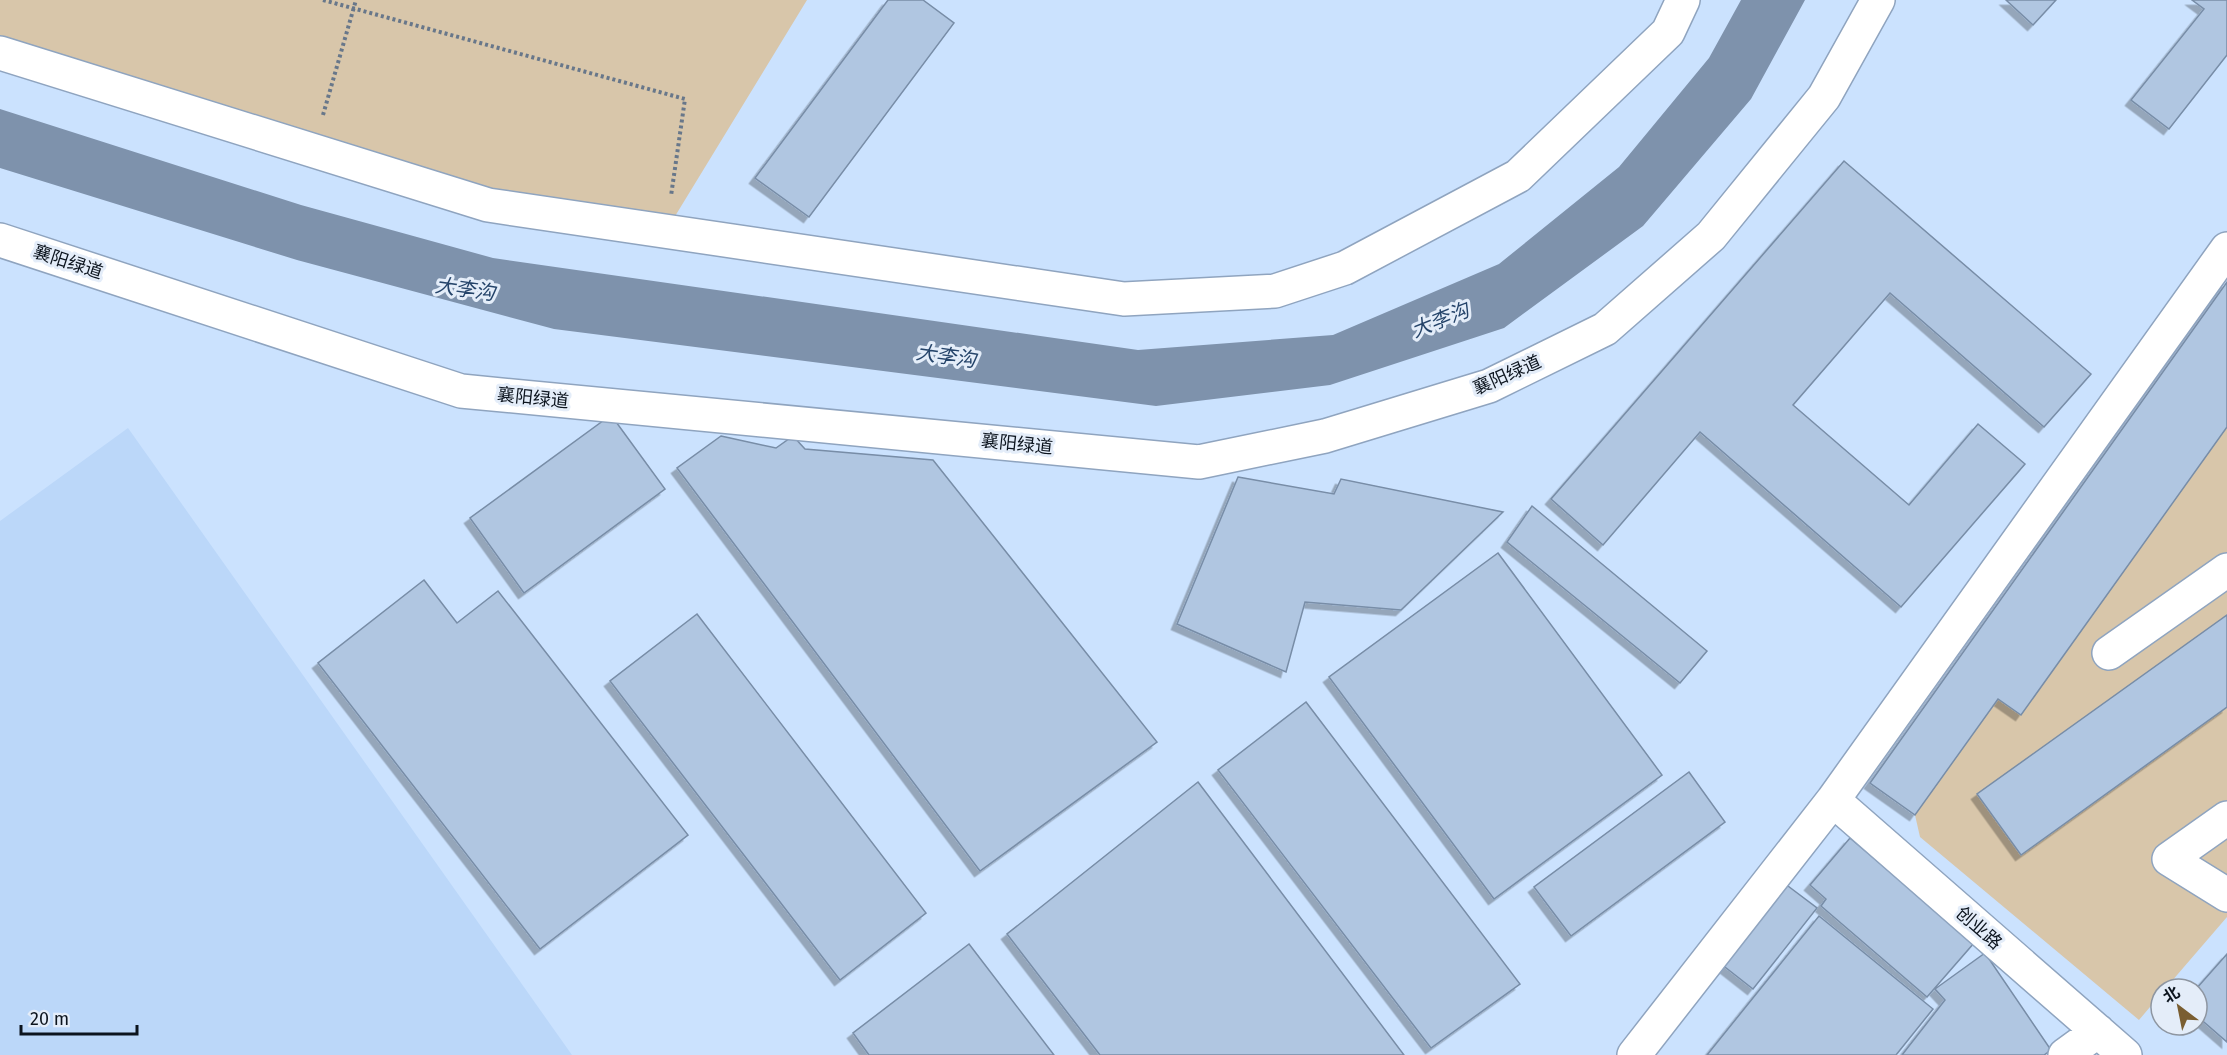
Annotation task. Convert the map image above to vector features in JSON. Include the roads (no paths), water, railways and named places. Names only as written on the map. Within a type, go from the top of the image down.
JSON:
[{"type":"street","points":[[0,53],[488,205],[1124,299],[1275,291],[1344,268],[1518,176],[1668,32],[1683,0]]},
{"type":"street","name":"襄阳绿道","points":[[0,240],[461,391],[1199,462],[1325,436],[1489,386],[1605,329],[1711,236],[1824,98],[1878,0]]},
{"type":"street","points":[[1634,1055],[1833,800],[2227,249]]},
{"type":"street","points":[[2109,653],[2227,570]]},
{"type":"street","name":"创业路","points":[[1833,800],[2125,1055]]},
{"type":"street","points":[[2227,818],[2169,859],[2227,895]]},
{"type":"street","points":[[2066,1055],[2098,1031]]},
{"type":"water","name":"大李沟","points":[[1741,0],[1805,0],[1751,99],[1643,226],[1504,328],[1330,385],[1156,406],[554,329],[297,260],[0,168],[0,109],[301,205],[493,258],[1138,350],[1333,335],[1499,264],[1619,167],[1709,58]]}]
